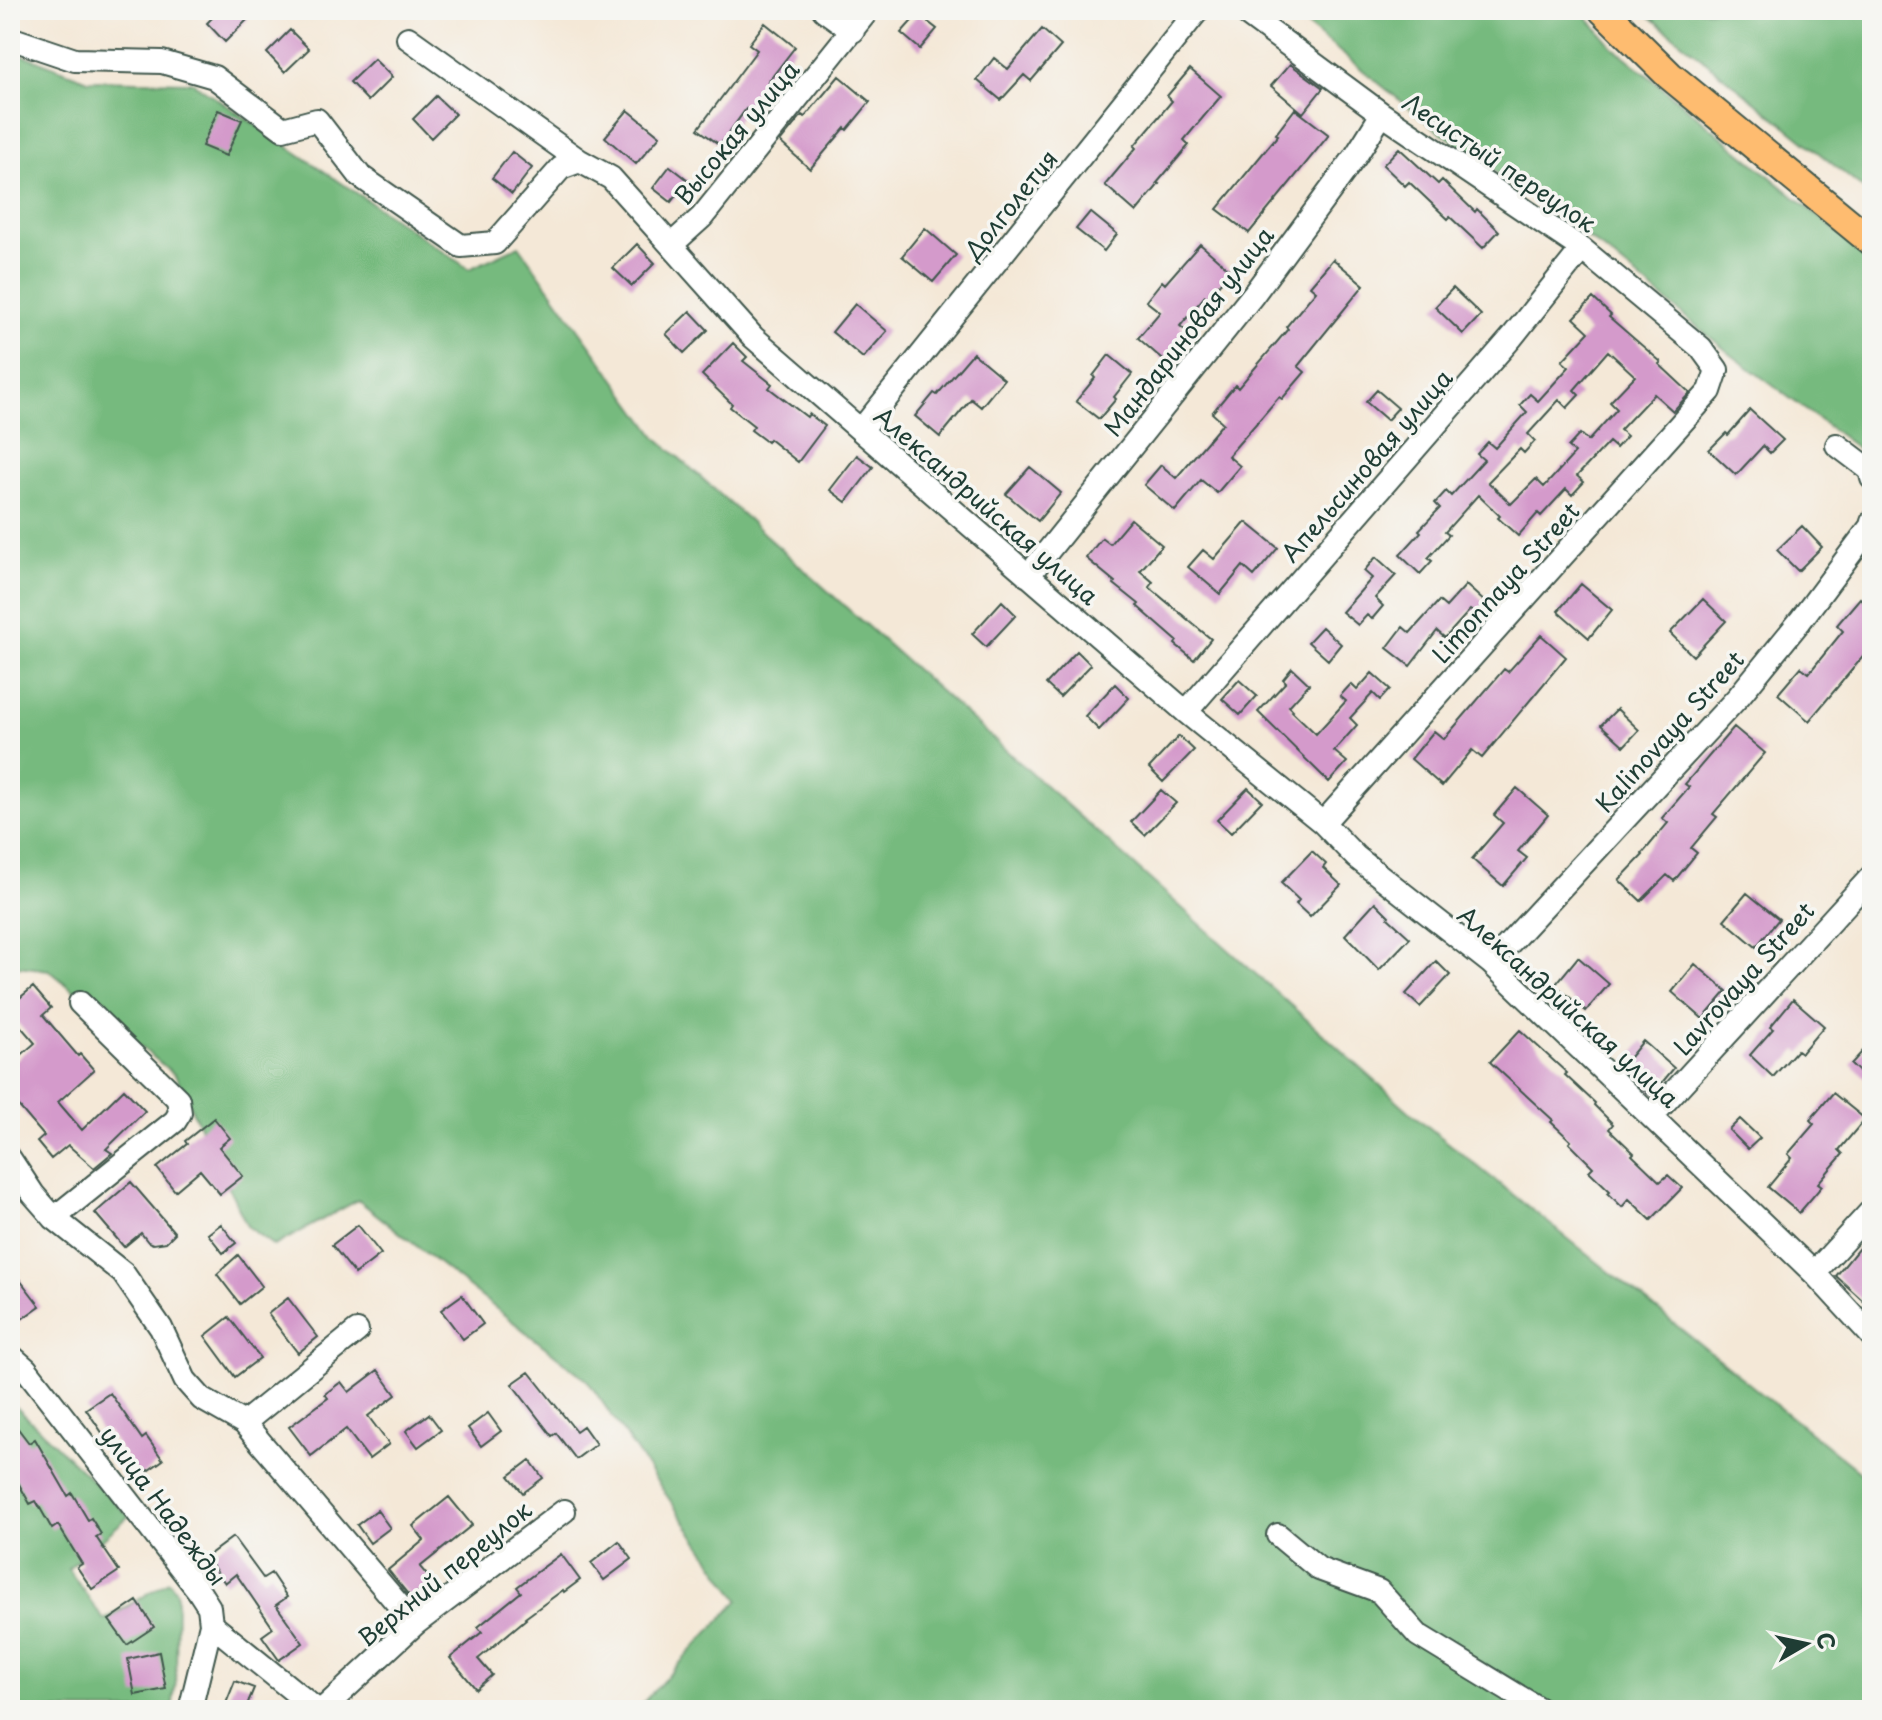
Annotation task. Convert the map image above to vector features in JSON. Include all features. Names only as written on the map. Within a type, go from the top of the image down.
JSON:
[{"type":"main road","points":[[1603,10],[1669,75],[1872,242]]},
{"type":"street","points":[[824,10],[853,31]]},
{"type":"street","name":"Высокая улица","points":[[671,245],[702,217],[868,10]]},
{"type":"street","name":"Долголетия","points":[[861,430],[1198,10]]},
{"type":"street","name":"Лесистый переулок","points":[[1241,10],[1382,114],[1582,249],[1701,348],[1717,370]]},
{"type":"street","points":[[10,38],[75,60],[162,62],[214,77],[283,129],[317,120],[360,176],[461,246],[495,243],[561,168],[580,161]]},
{"type":"street","name":"Александрийская улица","points":[[408,38],[580,161],[611,178],[753,337],[1186,712],[1323,823],[1356,857],[1491,963],[1814,1273],[1872,1336]]},
{"type":"street","name":"Мандариновая улица","points":[[1028,576],[1253,295],[1355,157],[1382,114]]},
{"type":"street","name":"Апельсиновая улица","points":[[1186,712],[1512,337],[1582,249]]},
{"type":"street","name":"Limonnaya Street","points":[[1323,823],[1710,391],[1717,370]]},
{"type":"street","points":[[1837,445],[1870,470],[1872,478]]},
{"type":"street","name":"Kalinovaya Street","points":[[1491,963],[1739,696],[1800,621],[1872,522]]},
{"type":"street","name":"Lavrovaya Street","points":[[1652,1116],[1872,876]]},
{"type":"street","points":[[54,1218],[175,1121],[180,1113],[178,1099],[80,1003]]},
{"type":"street","points":[[10,1159],[33,1194],[54,1218],[123,1273],[161,1328],[185,1380],[202,1399],[244,1423],[415,1624]]},
{"type":"street","points":[[1814,1273],[1872,1210]]},
{"type":"street","points":[[244,1423],[357,1331]]},
{"type":"street","name":"улица Надежды","points":[[10,1355],[26,1369],[198,1590],[209,1607],[211,1624],[320,1710]]},
{"type":"street","name":"Верхний переулок","points":[[320,1710],[415,1624],[564,1511]]},
{"type":"street","points":[[1278,1535],[1319,1569],[1379,1591],[1418,1635],[1541,1710]]},
{"type":"street","points":[[190,1710],[211,1624]]},
{"type":"green space","points":[[1298,10],[1581,10],[1612,46],[1872,261],[1872,459],[1733,356],[1603,249],[1428,123],[1303,22]]},
{"type":"green space","points":[[1642,10],[1872,10],[1872,196]]},
{"type":"green space","points":[[10,50],[88,80],[192,82],[469,269],[519,246],[657,438],[1411,1113],[1872,1482],[1872,1710],[636,1710],[739,1600],[587,1380],[358,1200],[274,1246],[247,1226],[176,1076],[49,970],[10,965]]},
{"type":"green space","points":[[10,1401],[129,1516],[68,1569],[104,1620],[169,1581],[177,1592],[176,1681],[172,1710],[10,1710]]},
{"type":"building","points":[[220,10],[240,10],[248,19],[225,42],[207,23]]},
{"type":"building","points":[[918,14],[937,29],[920,49],[901,33]]},
{"type":"building","points":[[765,23],[795,47],[768,82],[773,86],[753,114],[746,109],[720,145],[698,129],[757,50],[749,44]]},
{"type":"building","points":[[1042,29],[1061,46],[1031,81],[1024,75],[1001,100],[977,80],[994,58],[1008,69]]},
{"type":"building","points":[[290,30],[309,49],[285,72],[267,53]]},
{"type":"building","points":[[374,59],[392,77],[368,101],[350,82]]},
{"type":"building","points":[[1290,64],[1323,88],[1303,113],[1271,86]]},
{"type":"building","points":[[1190,69],[1221,96],[1184,140],[1189,145],[1136,212],[1105,185],[1172,101],[1167,96]]},
{"type":"building","points":[[839,76],[870,102],[810,169],[780,142]]},
{"type":"building","points":[[436,96],[455,114],[431,138],[413,119]]},
{"type":"building","points":[[1295,109],[1329,135],[1249,233],[1217,209],[1278,135]]},
{"type":"building","points":[[218,110],[242,120],[226,156],[202,146]]},
{"type":"building","points":[[628,110],[660,136],[636,164],[605,137]]},
{"type":"building","points":[[1399,148],[1438,184],[1442,180],[1475,212],[1477,209],[1499,231],[1483,248],[1409,182],[1405,186],[1383,165]]},
{"type":"building","points":[[512,152],[532,168],[512,194],[492,178]]},
{"type":"building","points":[[670,166],[688,180],[671,202],[653,188]]},
{"type":"building","points":[[1090,212],[1117,234],[1104,251],[1076,229]]},
{"type":"building","points":[[925,228],[956,255],[933,282],[902,256]]},
{"type":"building","points":[[637,244],[655,263],[632,286],[613,268]]},
{"type":"building","points":[[1200,244],[1231,271],[1180,326],[1193,337],[1169,365],[1138,338],[1160,312],[1146,301]]},
{"type":"building","points":[[1333,259],[1364,285],[1298,366],[1305,372],[1228,456],[1240,466],[1217,493],[1201,480],[1175,511],[1144,485],[1161,465],[1176,478],[1223,423],[1212,413],[1235,385],[1238,388],[1288,329],[1286,327],[1316,291],[1310,286]]},
{"type":"building","points":[[1453,288],[1481,315],[1463,334],[1435,307]]},
{"type":"building","points":[[1593,298],[1690,393],[1673,411],[1654,394],[1620,430],[1627,436],[1616,448],[1609,442],[1577,476],[1584,482],[1572,495],[1566,489],[1541,516],[1538,513],[1518,536],[1478,495],[1445,532],[1449,535],[1428,558],[1432,561],[1420,574],[1400,555],[1440,508],[1435,503],[1446,491],[1451,496],[1484,460],[1477,454],[1488,442],[1495,448],[1527,412],[1520,405],[1530,394],[1538,401],[1569,367],[1562,361],[1589,332],[1574,318]],"holes":[[[1608,351],[1635,376],[1610,402],[1617,409],[1588,441],[1580,434],[1568,447],[1575,453],[1544,487],[1536,479],[1511,504],[1488,482],[1520,449],[1524,453],[1535,441],[1528,434],[1559,400],[1567,408],[1579,395],[1574,390]]]},
{"type":"building","points":[[855,304],[887,331],[863,358],[832,332]]},
{"type":"building","points":[[690,311],[708,330],[684,353],[666,334]]},
{"type":"building","points":[[733,343],[747,357],[743,361],[772,384],[769,388],[807,417],[809,414],[825,426],[798,462],[769,439],[767,442],[751,430],[754,426],[730,407],[732,404],[702,375]]},
{"type":"building","points":[[973,353],[1004,379],[981,407],[971,399],[940,437],[915,416]]},
{"type":"building","points":[[1109,355],[1132,374],[1099,419],[1076,401]]},
{"type":"building","points":[[1377,390],[1398,408],[1387,420],[1366,402]]},
{"type":"building","points":[[1750,410],[1783,440],[1770,453],[1763,446],[1736,475],[1709,450],[1726,433],[1728,435]]},
{"type":"building","points":[[857,455],[873,467],[846,502],[830,490]]},
{"type":"building","points":[[1030,467],[1061,493],[1038,521],[1006,494]]},
{"type":"building","points":[[1131,519],[1162,545],[1140,571],[1153,582],[1149,587],[1211,639],[1194,660],[1137,606],[1139,604],[1086,558],[1102,538],[1110,544]]},
{"type":"building","points":[[1246,522],[1278,548],[1254,576],[1243,566],[1220,594],[1188,567],[1203,550],[1214,559]]},
{"type":"building","points":[[1802,526],[1822,547],[1798,571],[1777,550]]},
{"type":"building","points":[[1376,557],[1396,575],[1375,598],[1383,606],[1372,619],[1367,615],[1358,625],[1342,612],[1372,578],[1364,571]]},
{"type":"building","points":[[1581,584],[1612,610],[1589,638],[1558,611]]},
{"type":"building","points":[[1466,585],[1486,603],[1476,614],[1470,610],[1445,638],[1437,631],[1410,666],[1387,648],[1403,627],[1410,633],[1439,601],[1446,607]]},
{"type":"building","points":[[1872,587],[1872,646],[1809,721],[1778,694],[1801,667],[1809,673],[1843,631],[1837,625]]},
{"type":"building","points":[[1703,599],[1726,621],[1693,656],[1670,633]]},
{"type":"building","points":[[1002,601],[1016,615],[986,647],[972,634]]},
{"type":"building","points":[[1322,627],[1341,644],[1328,660],[1308,642]]},
{"type":"building","points":[[1541,635],[1566,657],[1482,758],[1472,750],[1442,786],[1411,759],[1434,731],[1444,739],[1504,669],[1508,672]]},
{"type":"building","points":[[1077,651],[1091,665],[1060,697],[1046,684]]},
{"type":"building","points":[[1292,668],[1309,684],[1289,706],[1316,734],[1346,701],[1340,696],[1351,684],[1357,690],[1372,673],[1390,689],[1380,700],[1373,693],[1350,718],[1357,725],[1334,751],[1347,762],[1329,782],[1258,712],[1286,682],[1283,679]]},
{"type":"building","points":[[1239,680],[1257,696],[1240,715],[1222,699]]},
{"type":"building","points":[[1115,684],[1129,698],[1099,730],[1085,716]]},
{"type":"building","points":[[1617,709],[1639,730],[1624,746],[1601,725]]},
{"type":"building","points":[[1734,727],[1765,753],[1713,814],[1717,817],[1691,848],[1697,853],[1674,881],[1667,875],[1641,901],[1619,880],[1668,823],[1662,818],[1689,787],[1685,784]]},
{"type":"building","points":[[1179,736],[1194,750],[1163,782],[1149,768]]},
{"type":"building","points":[[1248,788],[1262,801],[1231,833],[1217,820]]},
{"type":"building","points":[[1517,788],[1548,815],[1518,851],[1527,858],[1503,886],[1472,859],[1503,823],[1494,815]]},
{"type":"building","points":[[1161,790],[1176,803],[1145,835],[1131,822]]},
{"type":"building","points":[[1312,851],[1326,864],[1323,868],[1341,885],[1310,917],[1296,904],[1299,900],[1281,883]]},
{"type":"building","points":[[1747,893],[1779,919],[1756,947],[1724,920]]},
{"type":"building","points":[[1375,902],[1410,938],[1379,970],[1345,935]]},
{"type":"building","points":[[1578,957],[1609,984],[1586,1011],[1555,985]]},
{"type":"building","points":[[1436,961],[1450,975],[1420,1007],[1406,994]]},
{"type":"building","points":[[1695,964],[1727,991],[1703,1019],[1672,992]]},
{"type":"building","points":[[33,987],[51,1008],[43,1015],[94,1070],[58,1102],[82,1130],[124,1089],[145,1111],[106,1149],[112,1153],[94,1168],[68,1145],[51,1159],[37,1142],[44,1136],[10,1096],[10,1065],[35,1043],[15,1020],[17,1017],[10,1006]]},
{"type":"building","points":[[1793,999],[1824,1026],[1801,1053],[1797,1050],[1773,1077],[1750,1055],[1773,1029],[1770,1027]]},
{"type":"building","points":[[1520,1030],[1595,1103],[1613,1124],[1609,1129],[1634,1153],[1632,1155],[1660,1182],[1668,1175],[1682,1188],[1651,1220],[1629,1199],[1622,1207],[1589,1171],[1593,1167],[1551,1122],[1553,1120],[1490,1062]]},
{"type":"building","points":[[1643,1041],[1674,1068],[1651,1096],[1621,1068]]},
{"type":"building","points":[[1872,1041],[1872,1084],[1851,1064]]},
{"type":"building","points":[[1833,1093],[1865,1119],[1839,1150],[1843,1154],[1818,1183],[1822,1186],[1799,1213],[1768,1187],[1792,1158],[1788,1154],[1814,1124],[1810,1120]]},
{"type":"building","points":[[214,1118],[230,1138],[219,1147],[243,1176],[220,1194],[200,1170],[175,1191],[157,1168]]},
{"type":"building","points":[[1740,1119],[1760,1138],[1748,1149],[1729,1130]]},
{"type":"building","points":[[131,1182],[175,1233],[166,1242],[153,1244],[141,1233],[124,1247],[95,1213]]},
{"type":"building","points":[[221,1224],[236,1243],[223,1253],[208,1234]]},
{"type":"building","points":[[358,1225],[381,1254],[355,1274],[332,1245]]},
{"type":"building","points":[[1872,1232],[1872,1309],[1836,1276]]},
{"type":"building","points":[[238,1255],[262,1286],[240,1304],[217,1274]]},
{"type":"building","points":[[10,1267],[40,1306],[16,1323],[10,1314]]},
{"type":"building","points":[[462,1295],[483,1324],[463,1339],[441,1310]]},
{"type":"building","points":[[288,1298],[318,1337],[298,1353],[268,1314]]},
{"type":"building","points":[[229,1317],[260,1358],[235,1377],[205,1336]]},
{"type":"building","points":[[378,1370],[396,1395],[368,1416],[389,1444],[369,1459],[346,1429],[311,1456],[289,1427],[328,1398],[325,1394],[341,1382],[349,1392]]},
{"type":"building","points":[[529,1372],[576,1431],[583,1426],[596,1444],[576,1459],[556,1433],[552,1436],[512,1384]]},
{"type":"building","points":[[110,1393],[142,1439],[146,1436],[163,1460],[139,1477],[107,1431],[103,1434],[86,1409]]},
{"type":"building","points":[[488,1413],[501,1431],[481,1446],[468,1428]]},
{"type":"building","points":[[429,1414],[441,1430],[418,1447],[406,1431]]},
{"type":"building","points":[[10,1418],[29,1443],[35,1439],[68,1496],[72,1493],[88,1520],[91,1518],[101,1534],[96,1537],[119,1571],[92,1589],[77,1567],[82,1564],[58,1525],[52,1529],[36,1501],[30,1504],[15,1477],[10,1479]]},
{"type":"building","points":[[530,1460],[543,1478],[523,1493],[509,1476]]},
{"type":"building","points":[[449,1497],[472,1525],[420,1567],[432,1581],[411,1598],[388,1570],[424,1540],[413,1526]]},
{"type":"building","points":[[377,1510],[390,1528],[370,1543],[357,1525]]},
{"type":"building","points":[[233,1537],[263,1578],[271,1573],[287,1597],[276,1605],[303,1643],[279,1660],[262,1636],[273,1628],[236,1574],[225,1583],[206,1557]]},
{"type":"building","points":[[619,1541],[632,1559],[604,1580],[591,1563]]},
{"type":"building","points":[[561,1554],[580,1580],[525,1618],[478,1659],[492,1675],[476,1689],[450,1658],[482,1632],[478,1627],[521,1592],[517,1587]]},
{"type":"building","points":[[137,1601],[154,1627],[127,1645],[109,1620]]},
{"type":"building","points":[[159,1652],[166,1689],[135,1695],[128,1659]]},
{"type":"building","points":[[235,1681],[254,1688],[245,1710],[225,1706]]}]
